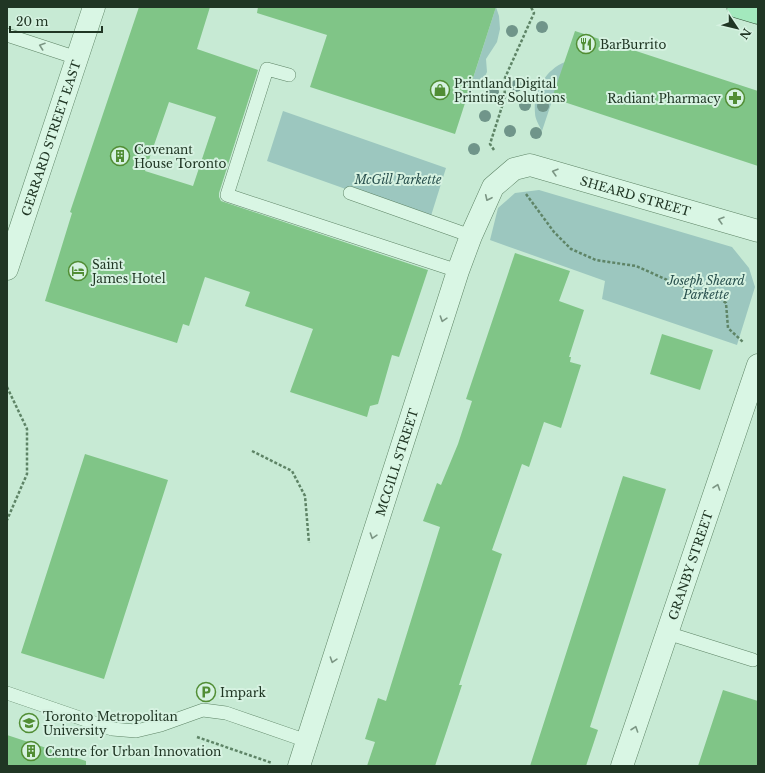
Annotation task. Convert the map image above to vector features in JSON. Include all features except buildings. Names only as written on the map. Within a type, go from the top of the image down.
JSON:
[{"type":"main road","points":[[738,7],[758,13]]},
{"type":"street","name":"GERRARD STREET EAST","points":[[7,269],[94,7]]},
{"type":"street","name":"SHEARD STREET","points":[[514,169],[530,164],[758,230]]},
{"type":"street","name":"MCGILL STREET","points":[[299,766],[458,271],[471,236],[494,187],[514,169]]},
{"type":"street","name":"GRANBY STREET","points":[[622,766],[758,365]]},
{"type":"lane","points":[[7,35],[77,58]]},
{"type":"lane","points":[[288,75],[267,69],[226,195],[458,271]]},
{"type":"lane","points":[[350,193],[471,236]]},
{"type":"lane","points":[[667,633],[753,660]]},
{"type":"lane","points":[[7,693],[112,728],[136,730],[161,725],[203,710],[226,713],[307,742]]},
{"type":"path","points":[[496,153],[490,144],[505,97],[504,80],[534,13],[531,7]]},
{"type":"path","points":[[524,190],[554,232],[571,249],[596,260],[636,266],[690,290],[712,292],[726,303],[728,328],[743,342]]},
{"type":"path","points":[[7,387],[27,428],[27,474],[7,520]]},
{"type":"path","points":[[252,452],[292,471],[305,496],[309,543]]},
{"type":"green space","points":[[496,7],[499,16],[500,29],[497,42],[486,59],[487,72],[481,84],[468,94]]},
{"type":"green space","points":[[565,62],[542,131],[535,115],[538,90],[546,76],[552,70]]},
{"type":"green space","name":"McGill Parkette","points":[[283,111],[446,168],[430,219],[267,161]]},
{"type":"green space","name":"Joseph Sheard Parkette","points":[[539,190],[732,247],[749,268],[755,287],[737,345],[602,299],[605,281],[490,240],[498,208],[515,193]]},
{"type":"place","name":"BarBurrito","points":[[586,44]]},
{"type":"place","name":"Printland Digital Printing Solutions","points":[[440,90]]},
{"type":"place","name":"Radiant Pharmacy","points":[[735,98]]},
{"type":"place","name":"Covenant House Toronto","points":[[120,156]]},
{"type":"place","name":"Saint James Hotel","points":[[78,271]]},
{"type":"place","name":"Impark","points":[[206,692]]},
{"type":"place","name":"Toronto Metropolitan University","points":[[29,723]]},
{"type":"place","name":"Centre for Urban Innovation","points":[[31,751]]}]
